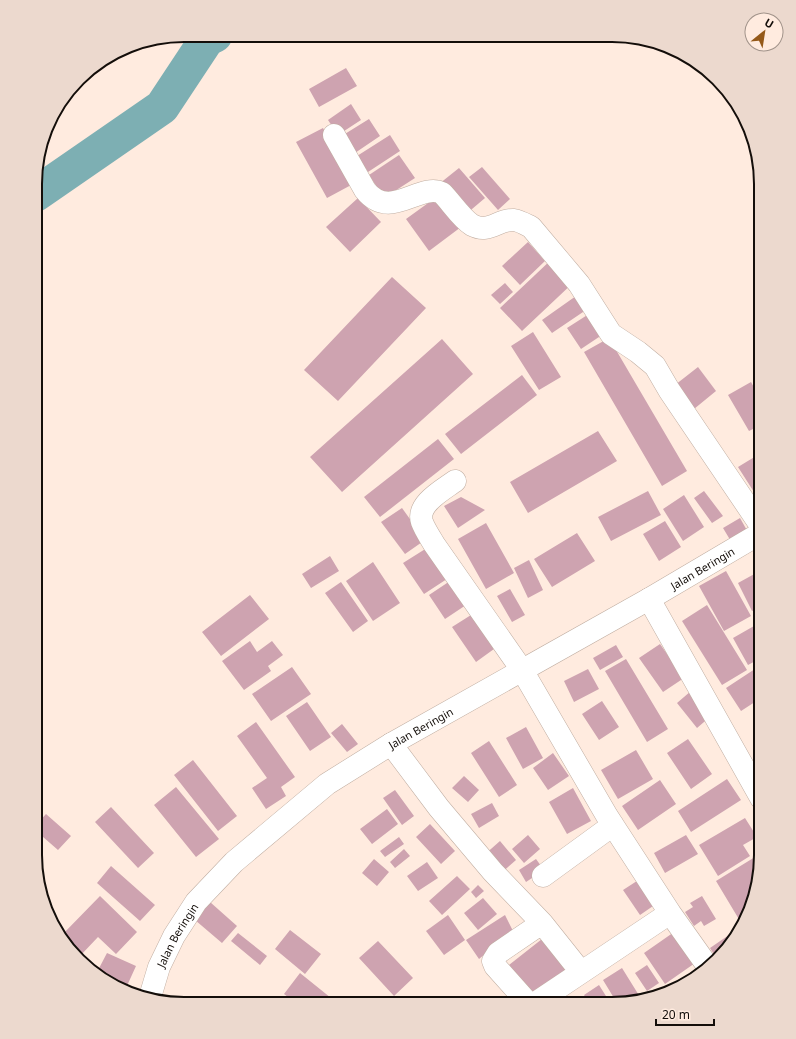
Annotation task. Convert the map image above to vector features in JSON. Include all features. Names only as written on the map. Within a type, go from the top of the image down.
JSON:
[{"type":"street","points":[[334,135],[365,190],[371,198],[377,201],[403,201],[436,190],[442,193],[471,224],[482,228],[494,227],[504,222],[513,220],[520,221],[531,227],[579,284],[611,334],[638,352],[655,366],[669,390],[754,516]]},
{"type":"street","points":[[455,481],[424,506],[421,514],[422,522],[434,544],[522,670],[613,825],[705,962]]},
{"type":"street","name":"Jalan Beringin","points":[[151,993],[159,967],[174,936],[196,902],[219,877],[327,784],[391,744],[649,599],[754,537]]},
{"type":"street","points":[[649,599],[754,786]]},
{"type":"street","points":[[391,744],[439,808],[493,872],[542,923],[581,972]]},
{"type":"street","points":[[543,876],[613,825]]},
{"type":"street","points":[[544,997],[670,912]]},
{"type":"street","points":[[523,997],[495,966],[493,961],[498,953],[542,923]]},
{"type":"building","points":[[346,68],[357,86],[319,107],[309,89]]},
{"type":"building","points":[[351,104],[361,120],[338,135],[328,120]]},
{"type":"building","points":[[369,119],[380,136],[352,155],[340,137]]},
{"type":"building","points":[[323,128],[353,184],[327,198],[296,142]]},
{"type":"building","points":[[390,135],[400,151],[368,172],[357,156]]},
{"type":"building","points":[[399,155],[415,178],[384,198],[369,175]]},
{"type":"building","points":[[482,167],[510,199],[498,210],[469,177]]},
{"type":"building","points":[[459,168],[485,198],[465,215],[439,184]]},
{"type":"building","points":[[442,193],[465,224],[429,251],[406,219]]},
{"type":"building","points":[[358,198],[381,222],[350,252],[326,227]]},
{"type":"building","points":[[528,242],[545,261],[520,285],[502,266]]},
{"type":"building","points":[[553,258],[575,281],[522,331],[500,308]]},
{"type":"building","points":[[392,277],[426,308],[338,401],[304,370]]},
{"type":"building","points":[[505,283],[513,292],[500,304],[491,295]]},
{"type":"building","points":[[576,296],[586,310],[552,333],[542,320]]},
{"type":"building","points":[[592,312],[605,333],[581,349],[567,328]]},
{"type":"building","points":[[533,332],[561,377],[539,390],[511,346]]},
{"type":"building","points":[[609,338],[687,471],[662,486],[584,352]]},
{"type":"building","points":[[442,339],[473,374],[342,492],[310,457]]},
{"type":"building","points":[[698,367],[716,391],[694,409],[675,385]]},
{"type":"building","points":[[522,375],[537,395],[461,454],[445,434]]},
{"type":"building","points":[[751,382],[754,387],[754,428],[749,431],[728,395]]},
{"type":"building","points":[[598,431],[617,461],[528,513],[510,482]]},
{"type":"building","points":[[438,439],[454,459],[380,517],[364,497]]},
{"type":"building","points":[[754,457],[754,492],[738,467]]},
{"type":"building","points":[[648,491],[661,515],[611,541],[598,517]]},
{"type":"building","points":[[704,491],[723,516],[712,523],[694,498]]},
{"type":"building","points":[[684,495],[704,527],[683,541],[663,509]]},
{"type":"building","points":[[461,497],[485,510],[458,528],[444,506]]},
{"type":"building","points":[[402,508],[425,540],[405,554],[381,522]]},
{"type":"building","points":[[740,518],[749,534],[732,543],[723,528]]},
{"type":"building","points":[[665,521],[681,547],[659,561],[643,534]]},
{"type":"building","points":[[486,523],[514,573],[486,589],[458,539]]},
{"type":"building","points":[[577,533],[595,561],[552,587],[534,559]]},
{"type":"building","points":[[430,546],[450,577],[424,594],[403,563]]},
{"type":"building","points":[[330,556],[339,571],[311,588],[302,574]]},
{"type":"building","points":[[529,560],[543,590],[528,598],[514,568]]},
{"type":"building","points":[[373,562],[400,603],[373,621],[346,581]]},
{"type":"building","points":[[726,571],[751,616],[724,631],[699,586]]},
{"type":"building","points":[[754,574],[754,610],[752,611],[738,583]]},
{"type":"building","points":[[450,581],[466,605],[445,619],[429,595]]},
{"type":"building","points":[[341,582],[368,621],[353,632],[325,593]]},
{"type":"building","points":[[510,589],[525,615],[512,622],[497,596]]},
{"type":"building","points":[[250,595],[269,619],[221,656],[202,632]]},
{"type":"building","points":[[707,605],[747,670],[722,685],[682,621]]},
{"type":"building","points":[[471,615],[494,649],[476,662],[452,627]]},
{"type":"building","points":[[754,626],[754,662],[748,665],[733,638]]},
{"type":"building","points":[[250,641],[257,652],[272,641],[283,655],[268,666],[271,671],[244,690],[222,661]]},
{"type":"building","points":[[660,644],[684,678],[663,692],[639,658]]},
{"type":"building","points":[[616,645],[623,657],[600,670],[593,658]]},
{"type":"building","points":[[626,659],[668,729],[647,742],[605,671]]},
{"type":"building","points":[[292,667],[311,694],[271,721],[252,694]]},
{"type":"building","points":[[588,669],[599,689],[574,702],[564,681]]},
{"type":"building","points":[[754,670],[754,703],[741,711],[726,688]]},
{"type":"building","points":[[691,691],[711,716],[697,728],[677,703]]},
{"type":"building","points":[[602,701],[619,727],[599,740],[582,714]]},
{"type":"building","points":[[307,702],[331,737],[310,751],[286,716]]},
{"type":"building","points":[[256,722],[295,777],[281,787],[286,796],[266,809],[252,788],[267,778],[237,736]]},
{"type":"building","points":[[342,724],[358,744],[347,752],[331,733]]},
{"type":"building","points":[[526,727],[543,758],[523,769],[506,738]]},
{"type":"building","points":[[688,739],[712,774],[691,789],[667,753]]},
{"type":"building","points":[[489,741],[517,785],[499,797],[471,753]]},
{"type":"building","points":[[636,750],[653,779],[618,799],[601,770]]},
{"type":"building","points":[[553,753],[569,776],[548,790],[533,768]]},
{"type":"building","points":[[193,760],[237,816],[218,831],[174,775]]},
{"type":"building","points":[[464,776],[479,790],[468,802],[452,788]]},
{"type":"building","points":[[727,779],[741,800],[691,832],[678,811]]},
{"type":"building","points":[[660,780],[676,804],[638,830],[622,806]]},
{"type":"building","points":[[176,787],[219,839],[196,857],[154,805]]},
{"type":"building","points":[[573,788],[591,821],[567,834],[549,802]]},
{"type":"building","points":[[395,790],[414,816],[402,825],[383,798]]},
{"type":"building","points":[[492,803],[499,816],[479,828],[471,814]]},
{"type":"building","points":[[111,807],[154,853],[138,868],[95,822]]},
{"type":"building","points":[[387,809],[398,824],[372,844],[360,829]]},
{"type":"building","points":[[46,814],[71,836],[58,850],[42,836],[42,818]]},
{"type":"building","points":[[745,818],[754,832],[754,839],[743,845],[750,856],[718,876],[699,845]]},
{"type":"building","points":[[430,824],[455,851],[441,864],[416,837]]},
{"type":"building","points":[[528,835],[540,849],[524,863],[512,849]]},
{"type":"building","points":[[686,835],[698,854],[665,873],[654,853]]},
{"type":"building","points":[[399,837],[404,844],[385,857],[380,851]]},
{"type":"building","points":[[500,841],[516,860],[499,875],[483,856]]},
{"type":"building","points":[[404,849],[410,856],[395,868],[390,862]]},
{"type":"building","points":[[754,858],[753,873],[749,891],[739,919],[716,881]]},
{"type":"building","points":[[374,859],[389,872],[377,886],[362,873]]},
{"type":"building","points":[[536,859],[544,870],[526,882],[519,870]]},
{"type":"building","points":[[427,862],[438,878],[418,891],[407,876]]},
{"type":"building","points":[[111,866],[155,905],[140,921],[97,883]]},
{"type":"building","points":[[457,876],[470,889],[442,915],[429,901]]},
{"type":"building","points":[[640,879],[656,904],[640,915],[623,890]]},
{"type":"building","points":[[478,885],[484,891],[476,898],[471,892]]},
{"type":"building","points":[[100,896],[137,932],[116,954],[98,937],[82,953],[65,932]]},
{"type":"building","points":[[702,896],[716,919],[704,926],[701,921],[694,926],[685,912],[693,907],[690,903]]},
{"type":"building","points":[[483,898],[497,914],[478,930],[464,913]]},
{"type":"building","points":[[210,902],[237,926],[222,943],[195,920]]},
{"type":"building","points":[[448,915],[465,940],[444,955],[426,931]]},
{"type":"building","points":[[505,915],[513,931],[479,959],[466,940]]},
{"type":"building","points":[[290,930],[321,954],[305,974],[275,949]]},
{"type":"building","points":[[677,930],[698,961],[665,984],[644,953]]},
{"type":"building","points":[[238,933],[267,956],[260,965],[231,941]]},
{"type":"building","points":[[730,934],[714,954],[710,948]]},
{"type":"building","points":[[542,939],[568,970],[535,997],[529,997],[505,968]]},
{"type":"building","points":[[378,941],[413,978],[394,996],[359,958]]},
{"type":"building","points":[[107,953],[136,966],[127,985],[99,969]]},
{"type":"building","points":[[647,965],[659,983],[647,991],[635,973]]},
{"type":"building","points":[[622,968],[638,994],[613,997],[603,980]]},
{"type":"building","points":[[300,973],[330,997],[288,997],[284,994]]},
{"type":"building","points":[[599,985],[607,997],[585,997],[584,995]]},
{"type":"waterway","points":[[42,190],[162,107],[205,42]]}]
